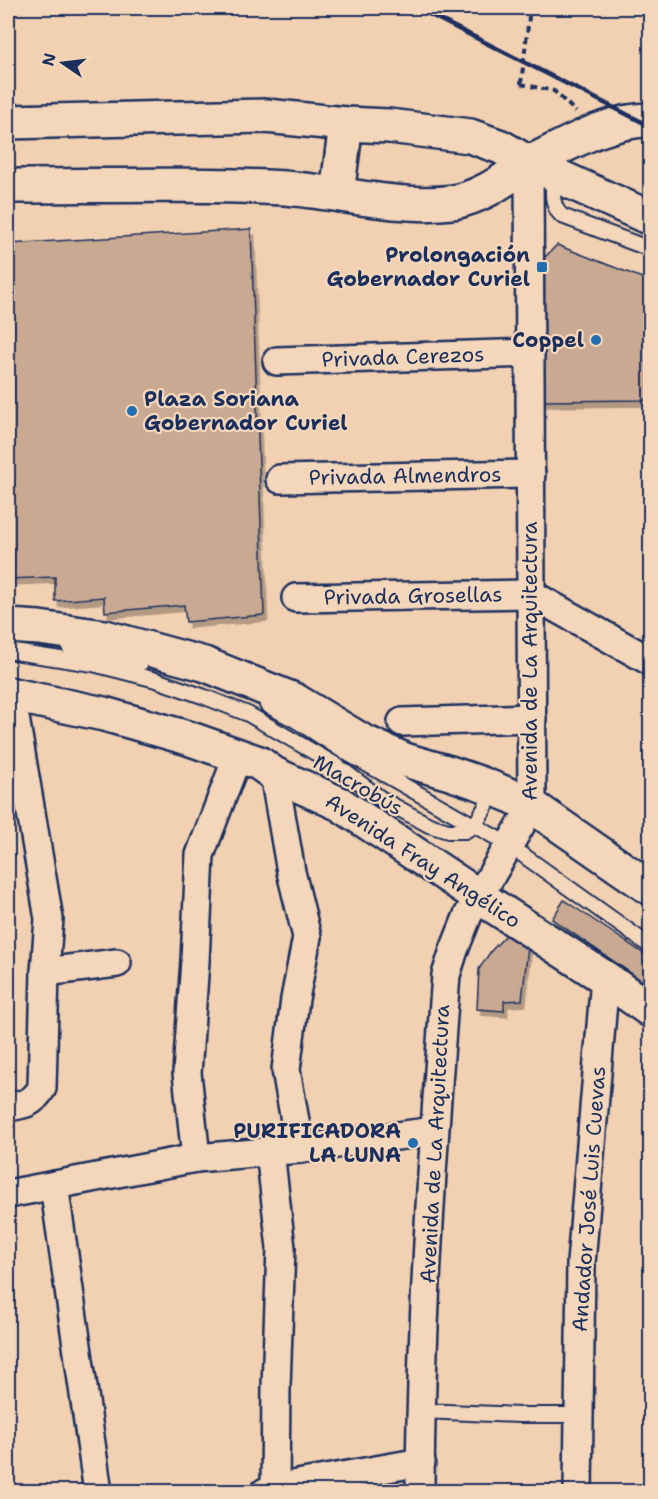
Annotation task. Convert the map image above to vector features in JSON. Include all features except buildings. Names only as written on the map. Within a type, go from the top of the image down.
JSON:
[{"type":"street","points":[[8,123],[266,116],[389,126],[470,136],[501,147],[541,169],[651,218]]},
{"type":"street","points":[[8,186],[230,185],[295,189],[402,202],[453,202],[541,169],[613,125],[651,120]]},
{"type":"street","points":[[338,194],[346,124]]},
{"type":"street","name":"Avenida de La Arquitectura","points":[[420,1491],[421,1411],[434,1131],[446,975],[462,928],[532,806],[530,353],[541,169]]},
{"type":"street","name":"Privada Cerezos","points":[[277,361],[530,353]]},
{"type":"street","name":"Privada Almendros","points":[[280,479],[531,474]]},
{"type":"street","points":[[531,594],[651,661]]},
{"type":"street","name":"Privada Grosellas","points":[[296,598],[531,594]]},
{"type":"street","points":[[19,633],[105,637],[204,664],[294,700],[362,741],[405,760],[482,784],[532,806],[651,888]]},
{"type":"street","points":[[8,1107],[35,1099],[42,1088],[45,972],[49,919],[9,692]]},
{"type":"street","name":"Avenida Fray Angélico","points":[[9,692],[104,714],[188,738],[259,763],[274,774],[340,804],[481,893],[651,1010]]},
{"type":"street","points":[[402,722],[532,718]]},
{"type":"street","points":[[196,1158],[187,1073],[200,855],[238,755]]},
{"type":"street","points":[[274,774],[291,872],[307,937],[295,999],[286,1070],[300,1149]]},
{"type":"street","points":[[45,972],[117,963]]},
{"type":"street","name":"Andador José Luis Cuevas","points":[[578,1491],[581,1263],[605,978]]},
{"type":"street","points":[[8,1194],[196,1158],[300,1149],[434,1131]]},
{"type":"street","points":[[270,1151],[281,1248],[270,1490],[421,1462]]},
{"type":"street","points":[[54,1185],[98,1491]]},
{"type":"lane","points":[[541,169],[553,204],[562,216],[651,249]]},
{"type":"lane","points":[[8,637],[19,633]]},
{"type":"lane","points":[[51,644],[162,668]]},
{"type":"lane","points":[[8,651],[93,664],[156,681],[248,714],[336,765],[383,800],[429,825],[448,831],[465,831],[475,825],[486,806],[488,793],[482,784]]},
{"type":"lane","name":"Macrobús","points":[[213,682],[243,693],[297,721],[345,752],[509,845],[651,946]]},
{"type":"lane","name":"Macrobús","points":[[9,692],[77,700],[249,750],[355,805],[481,893],[614,973],[651,999]]},
{"type":"lane","points":[[421,1411],[579,1416]]},
{"type":"path","points":[[530,8],[521,84],[554,91]]},
{"type":"railway","points":[[417,8],[650,126]]},
{"type":"place","name":"Prolongación Gobernador Curiel","points":[[542,267]]},
{"type":"place","name":"Coppel","points":[[596,340]]},
{"type":"place","name":"Plaza Soriana Gobernador Curiel","points":[[132,411]]},
{"type":"place","name":"PURIFICADORA LA LUNA","points":[[413,1143]]}]
